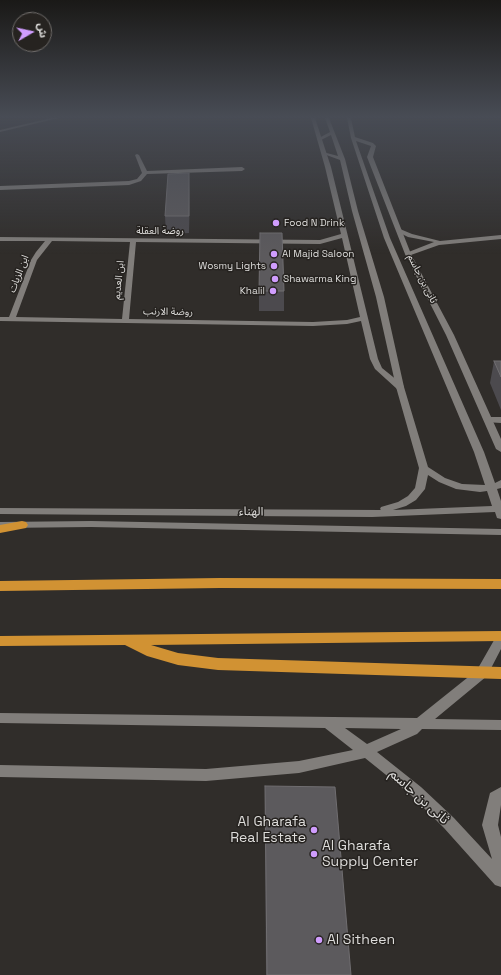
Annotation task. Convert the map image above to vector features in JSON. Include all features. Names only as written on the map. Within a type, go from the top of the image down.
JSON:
[{"type":"highway","points":[[0,529],[22,525]]},
{"type":"highway","points":[[0,586],[220,583],[501,584]]},
{"type":"highway","points":[[0,641],[501,637]]},
{"type":"highway","points":[[129,641],[152,652],[178,659],[218,664],[501,673]]},
{"type":"main road","points":[[141,164],[145,173]]},
{"type":"main road","points":[[327,164],[376,365],[400,387]]},
{"type":"main road","points":[[343,164],[380,297],[400,387],[424,468],[420,490],[412,498],[402,504],[372,514]]},
{"type":"main road","points":[[362,164],[387,238],[478,452],[501,516]]},
{"type":"main road","name":"ثانى بن جاسم","points":[[373,164],[408,254],[450,335],[501,449]]},
{"type":"main road","points":[[145,173],[242,169]]},
{"type":"main road","points":[[0,188],[118,184],[139,180],[145,173]]},
{"type":"main road","points":[[400,232],[423,239],[453,241]]},
{"type":"main road","name":"روضة العقلة","points":[[320,242],[344,235]]},
{"type":"main road","points":[[408,254],[427,246],[453,241],[501,237]]},
{"type":"main road","name":"روضة العقلة","points":[[0,239],[320,242],[338,246],[348,251]]},
{"type":"main road","name":"ابن الزيات","points":[[12,320],[34,260],[38,253],[51,239]]},
{"type":"main road","name":"ابن العديم","points":[[125,321],[133,240]]},
{"type":"main road","name":"روضة الارنب","points":[[0,319],[336,323],[364,318]]},
{"type":"main road","name":"روضة الارنب","points":[[336,323],[367,330]]},
{"type":"main road","points":[[488,420],[501,420]]},
{"type":"main road","points":[[424,468],[442,480],[460,487],[480,489],[497,486],[501,483]]},
{"type":"main road","points":[[0,511],[372,514],[501,509]]},
{"type":"main road","name":"الهناء","points":[[0,525],[99,524],[501,532]]},
{"type":"main road","points":[[0,770],[206,775],[299,767],[360,754],[412,730],[482,673],[501,637]]},
{"type":"main road","points":[[0,718],[328,724],[501,725]]},
{"type":"main road","name":"ثانى بن جاسم","points":[[328,724],[384,765],[416,791],[449,823],[501,880]]},
{"type":"main road","points":[[501,793],[495,797],[490,825],[501,863]]},
{"type":"building","points":[[189,173],[189,216],[165,216],[168,174]]},
{"type":"building","points":[[260,233],[282,233],[284,291],[259,291]]},
{"type":"building","points":[[494,361],[501,361],[501,377]]},
{"type":"building","points":[[265,786],[335,787],[351,975],[267,975]]},
{"type":"place","name":"Food N Drink","points":[[276,223]]},
{"type":"place","name":"Al Majid Saloon","points":[[274,254]]},
{"type":"place","name":"Wosmy Lights","points":[[274,266]]},
{"type":"place","name":"Shawarma King","points":[[275,279]]},
{"type":"place","name":"Khalil","points":[[273,291]]},
{"type":"place","name":"Al Gharafa Real Estate","points":[[314,830]]},
{"type":"place","name":"Al Gharafa Supply Center","points":[[314,854]]},
{"type":"place","name":"Al Sitheen","points":[[319,940]]}]
